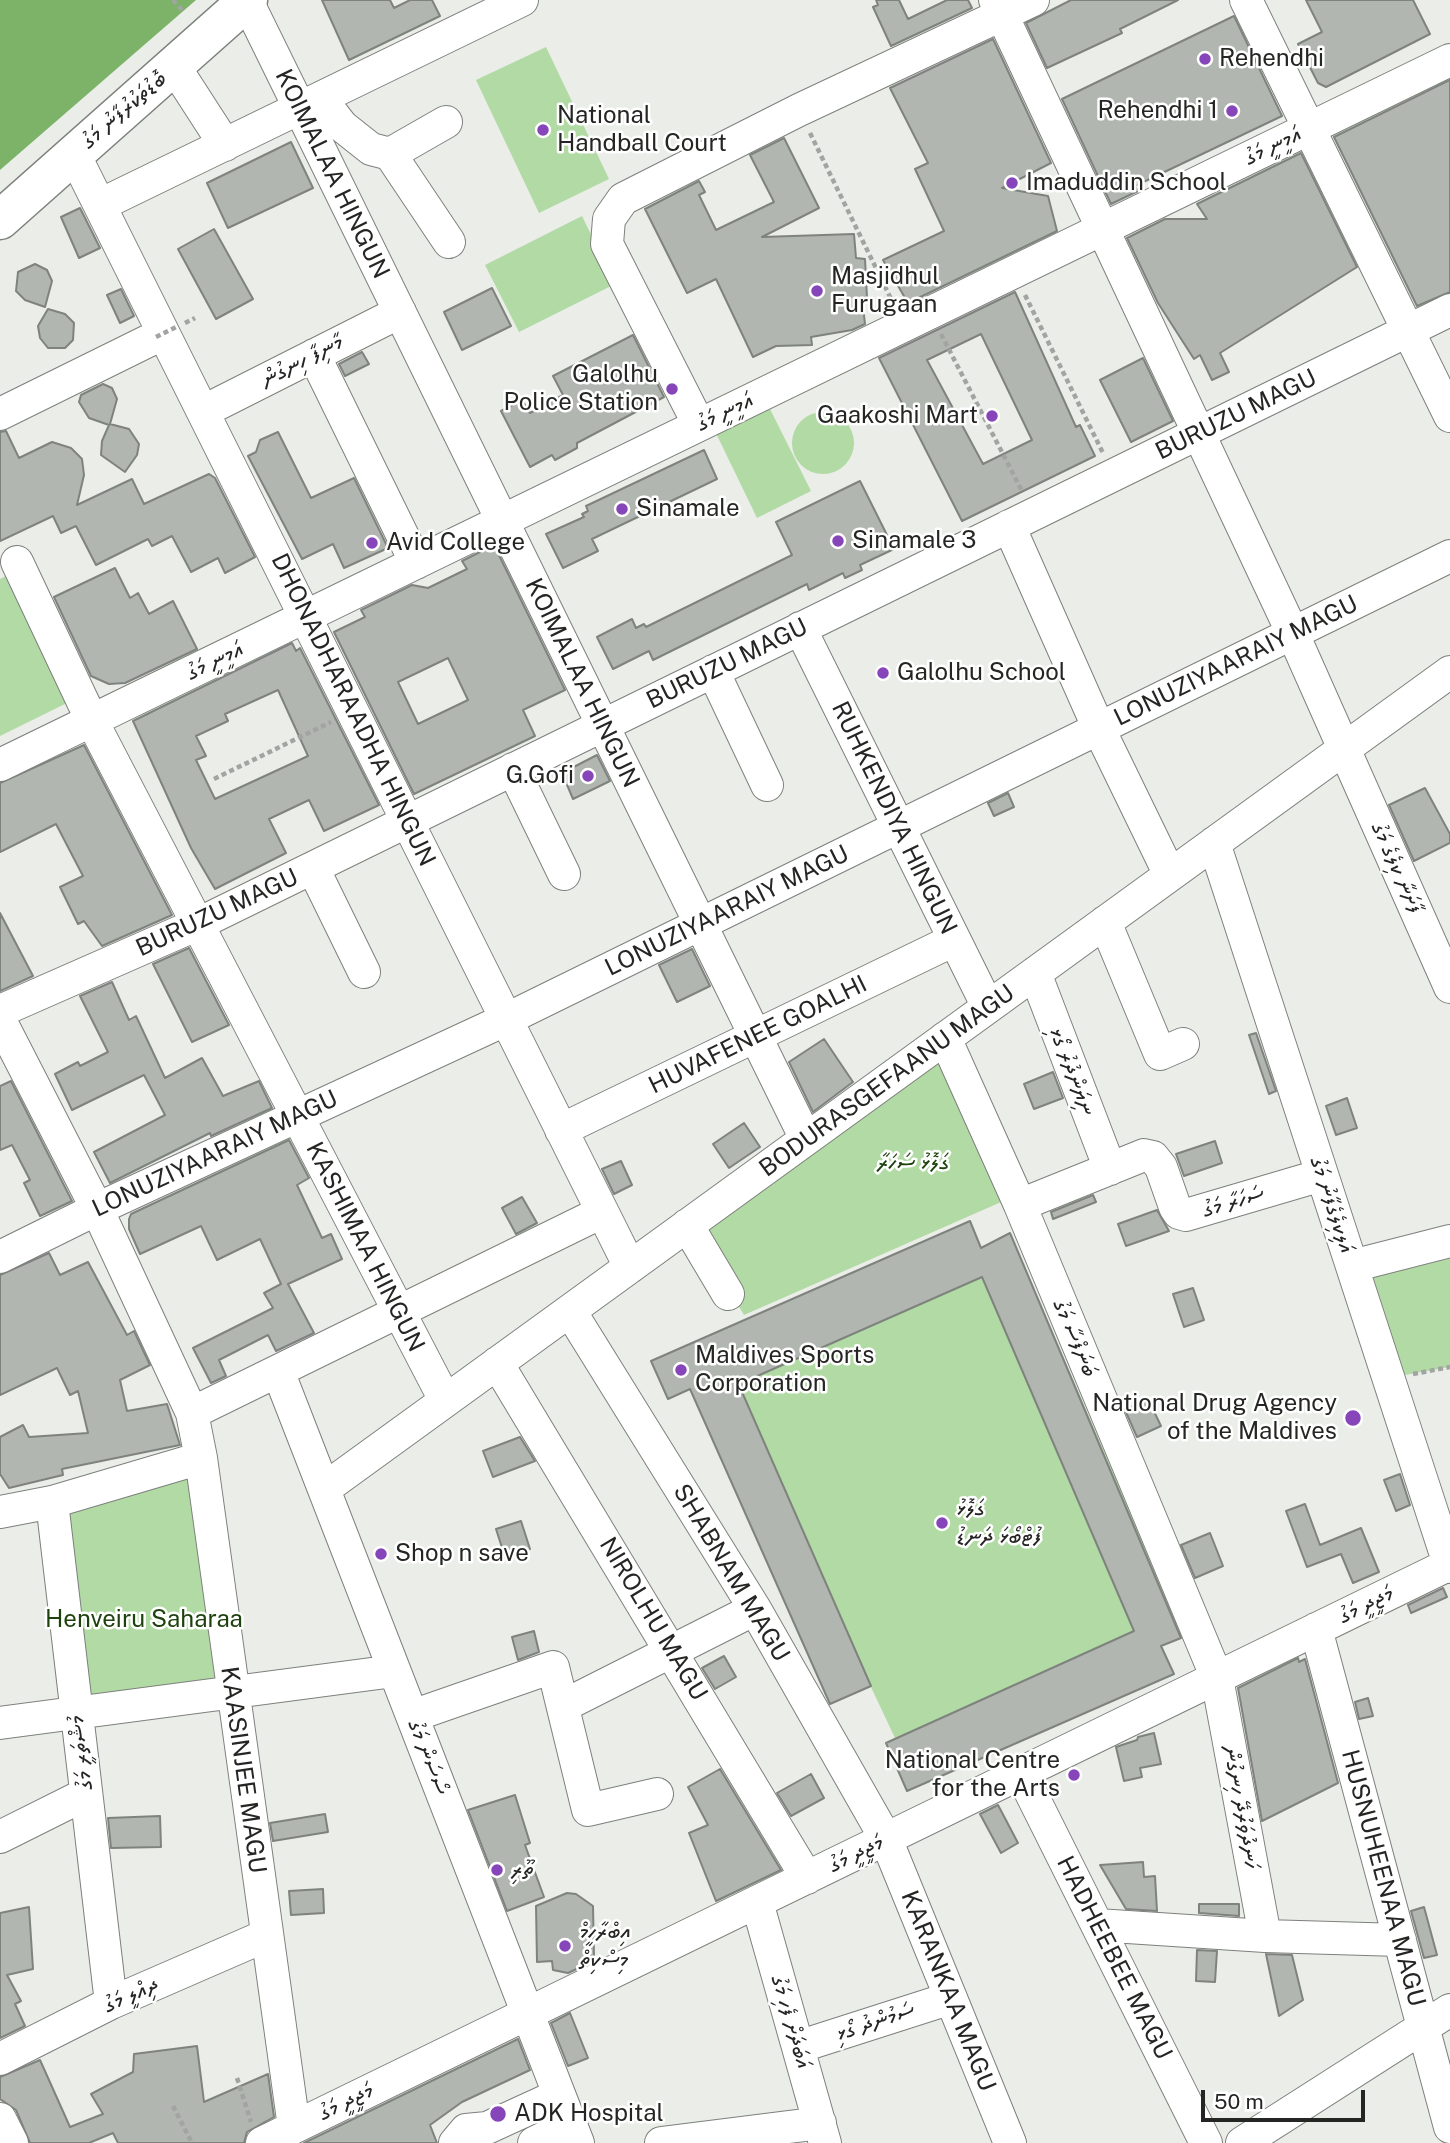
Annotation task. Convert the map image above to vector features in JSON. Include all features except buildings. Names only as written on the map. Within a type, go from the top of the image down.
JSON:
[{"type":"main road","name":"ބޮޑުތަކުރުފާނު މަގު","points":[[0,220],[248,0]]},
{"type":"street","name":"KOIMALAA HINGUN","points":[[248,0],[310,104],[400,312],[806,1139]]},
{"type":"street","points":[[699,425],[607,244],[609,219],[623,199],[999,8],[1034,0]]},
{"type":"street","points":[[1246,0],[1450,416]]},
{"type":"street","points":[[102,204],[310,104],[506,3]]},
{"type":"street","name":"ފާށަނާ ކިލެގެ މަގު","points":[[999,8],[1293,634],[1450,987]]},
{"type":"street","name":"އަމީނީ މަގު","points":[[0,765],[1450,60]]},
{"type":"street","points":[[174,66],[225,145]]},
{"type":"street","points":[[310,104],[371,149],[390,154],[449,242]]},
{"type":"street","points":[[390,154],[446,122]]},
{"type":"street","name":"DHONADHARAADHA HINGUN","points":[[74,154],[102,204],[630,1267]]},
{"type":"street","name":"BURUZU MAGU","points":[[0,1011],[198,924],[1450,310]]},
{"type":"street","name":"މާނިފާ ހިނގުން","points":[[204,411],[400,312]]},
{"type":"street","points":[[0,414],[152,339]]},
{"type":"street","points":[[314,355],[416,563]]},
{"type":"street","points":[[1021,520],[1099,729],[1170,875]]},
{"type":"street","name":"LONUZIYAARAIY MAGU","points":[[0,1258],[97,1209],[507,1019],[1450,556]]},
{"type":"street","name":"KASHIMAA HINGUN","points":[[17,562],[92,720],[445,1400]]},
{"type":"street","name":"RUHKENDIYA HINGUN","points":[[800,628],[988,1007]]},
{"type":"street","points":[[713,671],[767,785]]},
{"type":"street","name":"BODURASGEFAANU MAGU","points":[[324,1489],[1450,672]]},
{"type":"street","points":[[513,769],[564,874]]},
{"type":"street","name":"އަލިކިލެގެފާނު މަގު","points":[[1214,843],[1450,1565]]},
{"type":"street","points":[[313,868],[365,972]]},
{"type":"street","points":[[1105,922],[1160,1054],[1183,1044]]},
{"type":"street","name":"HUVAFENEE GOALHI","points":[[561,1130],[954,940]]},
{"type":"street","name":"ނިޔަންދުރު ގޯޅި","points":[[1035,973],[1110,1169]]},
{"type":"street","name":"KAASINJEE MAGU","points":[[0,1020],[97,1209],[192,1413],[201,1458],[265,1937],[294,2127]]},
{"type":"street","name":"ބަނަފްސާ މަގު","points":[[945,1038],[1020,1205],[1217,1678]]},
{"type":"street","name":"ސަހަރާ މަގު","points":[[1020,1205],[1144,1155],[1153,1157],[1161,1167],[1175,1207],[1179,1213],[1186,1215],[1322,1175]]},
{"type":"street","points":[[192,1413],[602,1212]]},
{"type":"street","points":[[687,1225],[728,1294]]},
{"type":"street","points":[[1352,1266],[1450,1241]]},
{"type":"street","name":"SHABNAM MAGU","points":[[570,1311],[755,1609],[886,1839]]},
{"type":"street","name":"NIROLHU MAGU","points":[[497,1363],[807,1878]]},
{"type":"street","name":"ސޯސަން މަގު","points":[[278,1371],[575,2134]]},
{"type":"street","points":[[0,1512],[51,1502],[201,1458]]},
{"type":"street","name":"މުޝްތަރީ މަގު","points":[[51,1502],[111,2003]]},
{"type":"street","name":"މަޖީދީ މަގު","points":[[258,2136],[294,2127],[1450,1565]]},
{"type":"street","points":[[563,1706],[755,1609]]},
{"type":"street","name":"HUSNUHEENAA MAGU","points":[[1316,1629],[1450,2127]]},
{"type":"street","points":[[412,1716],[553,1667],[589,1810],[657,1794]]},
{"type":"street","points":[[0,1724],[394,1671]]},
{"type":"street","name":"ހަނދުވަރުދޭ ހިނގުން","points":[[1217,1678],[1265,1936]]},
{"type":"street","name":"HADHEEBEE MAGU","points":[[1021,1773],[1206,2143]]},
{"type":"street","points":[[0,1837],[86,1794]]},
{"type":"street","name":"KARANKAA MAGU","points":[[886,1839],[1010,2143]]},
{"type":"street","name":"އަބަދަށް ފެހި މަގު","points":[[757,1902],[822,2133]]},
{"type":"street","points":[[1097,1926],[1265,1936],[1400,1940]]},
{"type":"street","name":"ދިއްލީ މަގު","points":[[0,2059],[111,2003],[265,1937]]},
{"type":"street","name":"ސަމުންދު ގޯޅި","points":[[798,2047],[951,1998]]},
{"type":"street","points":[[1241,2143],[1450,2010]]},
{"type":"street","points":[[455,2143],[466,2130],[487,2127],[559,2095]]},
{"type":"street","points":[[0,2119],[12,2143]]},
{"type":"street","points":[[661,2143],[822,2133]]},
{"type":"street","points":[[534,2143],[575,2134]]},
{"type":"path","points":[[173,0],[183,11]]},
{"type":"path","points":[[799,110],[917,319],[1021,520]]},
{"type":"path","points":[[1014,272],[1114,475]]},
{"type":"path","points":[[152,339],[178,326]]},
{"type":"path","points":[[215,779],[354,711]]},
{"type":"path","points":[[1388,1378],[1450,1367]]},
{"type":"path","points":[[237,2078],[258,2136]]},
{"type":"path","points":[[173,2106],[192,2143]]},
{"type":"green space","name":"National Handball Court","points":[[546,47],[609,179],[539,213],[476,80]]},
{"type":"green space","points":[[582,216],[615,284],[519,332],[485,265]]},
{"type":"green space","points":[[766,401],[811,491],[757,518],[713,427]]},
{"type":"green space","points":[[823,412],[845,421],[854,443],[845,465],[823,474],[801,465],[792,443],[801,421]]},
{"type":"green space","points":[[12,573],[73,700],[0,736],[0,579]]},
{"type":"green space","name":"ގަލޮޅު ސަހަރާ","points":[[944,1053],[1008,1199],[744,1315],[694,1231]]},
{"type":"green space","name":"ގަލޮޅު ފުޓްބޯޅަ ދަނޑު","points":[[970,1221],[981,1248],[1010,1233],[1184,1637],[1162,1646],[1174,1674],[907,1791],[886,1743],[895,1738],[871,1687],[830,1704],[700,1410],[710,1336]]},
{"type":"green space","points":[[1450,1241],[1450,1367],[1388,1378],[1352,1266]]},
{"type":"green space","name":"Henveiru Saharaa","points":[[195,1469],[223,1684],[84,1706],[59,1508]]},
{"type":"shaded area","points":[[0,0],[196,0],[0,170]]},
{"type":"place","name":"Rehendhi","points":[[1205,59]]},
{"type":"place","name":"Rehendhi 1","points":[[1232,111]]},
{"type":"place","name":"National Handball Court","points":[[543,130]]},
{"type":"place","name":"Imaduddin School","points":[[1012,183]]},
{"type":"place","name":"Masjidhul Furugaan","points":[[817,291]]},
{"type":"place","name":"Galolhu Police Station","points":[[672,389]]},
{"type":"place","name":"Gaakoshi Mart","points":[[992,416]]},
{"type":"place","name":"Sinamale","points":[[622,509]]},
{"type":"place","name":"Sinamale 3","points":[[838,541]]},
{"type":"place","name":"Avid College","points":[[372,543]]},
{"type":"place","name":"Galolhu School","points":[[883,673]]},
{"type":"place","name":"G.Gofi","points":[[588,776]]},
{"type":"place","name":"Maldives Sports Corporation","points":[[681,1370]]},
{"type":"place","name":"National Drug Agency of the Maldives","points":[[1353,1418]]},
{"type":"place","name":"ގަލޮޅު ފުޓްބޯޅަ ދަނޑު","points":[[942,1523]]},
{"type":"place","name":"Shop n save","points":[[381,1554]]},
{"type":"place","name":"National Centre for the Arts","points":[[1074,1775]]},
{"type":"place","name":"ތޫރި","points":[[497,1870]]},
{"type":"place","name":"އިބްރާހީމް މިސްކިތް","points":[[565,1946]]},
{"type":"place","name":"ADK Hospital","points":[[498,2114]]}]
